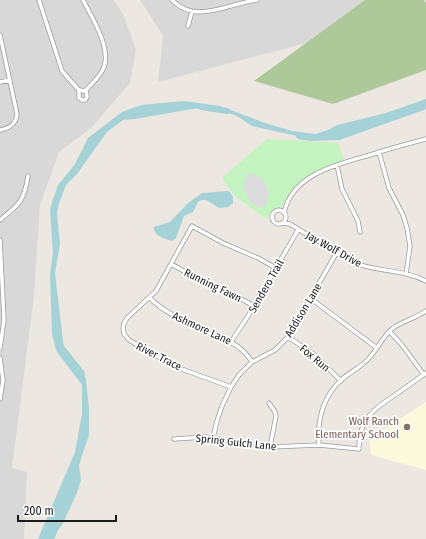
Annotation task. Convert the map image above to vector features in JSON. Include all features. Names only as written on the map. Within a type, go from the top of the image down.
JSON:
[{"type":"street","points":[[39,0],[60,66],[66,76],[80,90],[86,90]]},
{"type":"street","points":[[80,90],[79,98],[85,100],[87,97],[86,90],[104,68],[106,54],[97,28],[82,0]]},
{"type":"street","points":[[172,0],[192,11],[206,12],[234,2],[257,0]]},
{"type":"street","points":[[188,26],[192,11]]},
{"type":"street","points":[[0,35],[17,114],[13,125],[0,130]]},
{"type":"street","points":[[0,82],[10,80]]},
{"type":"street","points":[[286,206],[274,213],[272,219],[276,223],[282,222],[285,218],[284,213],[286,206],[303,182],[320,171],[426,139]]},
{"type":"street","points":[[379,152],[388,188],[403,215],[407,228],[410,246],[406,274]]},
{"type":"street","points":[[337,165],[342,189],[358,221],[360,232]]},
{"type":"street","points":[[0,220],[16,207],[24,196],[28,176]]},
{"type":"street","points":[[279,210],[284,213]]},
{"type":"street","name":"Jay Wolf Drive","points":[[285,218],[298,230],[352,262],[362,266],[406,274],[426,281]]},
{"type":"street","name":"Jay Wolf Drive","points":[[282,222],[290,224]]},
{"type":"street","name":"River Trace","points":[[231,387],[176,366],[127,338],[123,328],[124,321],[156,291],[192,226],[276,268]]},
{"type":"street","name":"Sendero Trail","points":[[231,342],[254,306],[298,230]]},
{"type":"street","points":[[0,240],[1,287],[4,320],[0,348]]},
{"type":"street","name":"Addison Lane","points":[[213,438],[217,421],[231,387],[243,369],[252,362],[275,350],[288,336],[337,252]]},
{"type":"street","name":"Running Fawn","points":[[171,264],[213,287],[234,295],[254,306]]},
{"type":"street","name":"Ashmore Lane","points":[[150,298],[163,310],[203,331],[242,348],[252,362]]},
{"type":"street","points":[[310,298],[377,348]]},
{"type":"street","points":[[319,445],[318,432],[321,414],[326,400],[341,381],[364,363],[390,332],[400,324],[426,311]]},
{"type":"street","points":[[390,332],[425,374]]},
{"type":"street","name":"Fox Run","points":[[288,336],[315,355],[341,381]]},
{"type":"street","points":[[0,360],[3,380],[0,399]]},
{"type":"street","name":"Spring Gulch Lane","points":[[174,439],[199,437],[270,447],[319,445],[359,449],[363,426],[373,410],[425,374]]},
{"type":"street","points":[[269,403],[276,416],[270,447]]},
{"type":"shaded area","points":[[0,0],[114,0],[124,16],[136,50],[130,83],[91,128],[59,152],[40,205],[34,296],[12,468],[27,472],[24,539],[0,539]]},
{"type":"shaded area","points":[[140,0],[365,0],[307,43],[158,82],[163,36]]},
{"type":"shaded area","points":[[254,173],[262,179],[269,192],[268,200],[265,206],[261,208],[250,202],[244,187],[245,179],[249,174]]},
{"type":"shaded area","name":"Wolf Ranch Elementary School","points":[[426,402],[426,470],[371,455],[369,439]]},
{"type":"green space","points":[[365,0],[424,0],[426,3],[426,70],[333,104],[254,81]]},
{"type":"green space","points":[[267,139],[338,143],[344,160],[329,165],[300,183],[281,207],[273,211],[266,219],[235,196],[222,178]]},
{"type":"water","points":[[426,99],[426,106],[358,130],[320,139],[297,136],[252,126],[237,116],[217,109],[209,108],[192,109],[123,120],[107,132],[77,174],[66,185],[57,213],[60,244],[55,273],[63,341],[64,346],[84,371],[89,409],[89,435],[79,465],[81,480],[77,493],[62,525],[50,539],[38,539],[75,452],[82,414],[82,385],[56,350],[52,334],[50,274],[53,253],[50,210],[58,185],[75,164],[88,138],[122,112],[141,105],[184,101],[220,106],[265,123],[292,131],[315,134],[328,130],[337,125],[386,113]]},
{"type":"water","points":[[228,191],[233,197],[233,203],[228,207],[219,208],[206,200],[201,200],[198,202],[193,212],[184,216],[176,238],[172,241],[160,237],[155,233],[154,227],[170,222],[188,203],[202,193]]},
{"type":"waterway","points":[[299,136],[310,138],[339,137],[426,106]]},
{"type":"waterway","points":[[201,107],[227,111]]},
{"type":"waterway","points":[[51,539],[56,527]]},
{"type":"place","name":"Wolf Ranch Elementary School","points":[[407,427]]}]
